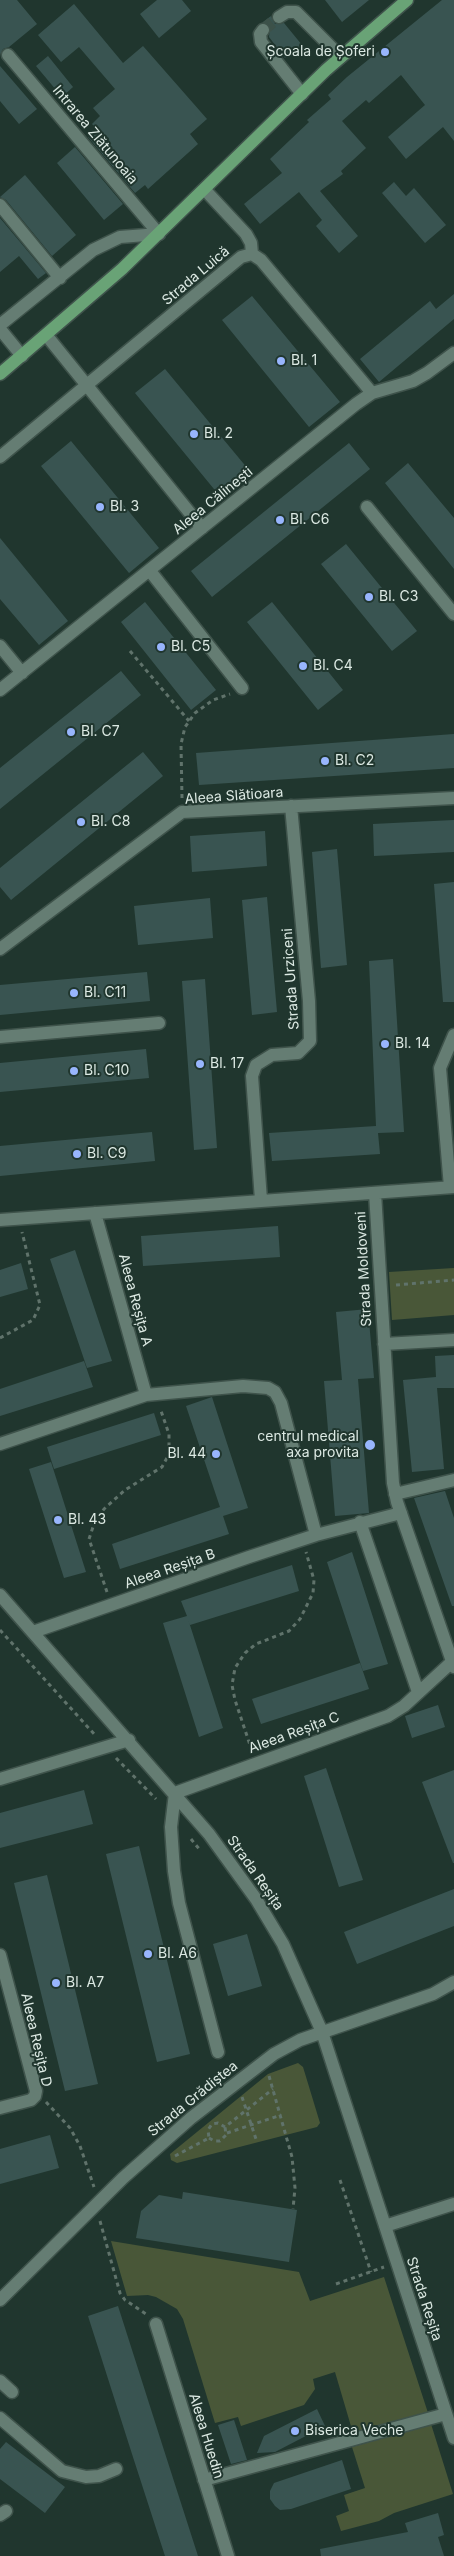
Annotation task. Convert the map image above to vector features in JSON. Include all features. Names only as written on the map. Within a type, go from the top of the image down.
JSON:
[{"type":"main road","points":[[0,374],[47,336],[159,234],[341,57],[407,0]]},
{"type":"street","points":[[279,17],[287,12],[296,12],[341,57]]},
{"type":"street","points":[[263,30],[260,34],[261,42],[302,94]]},
{"type":"street","name":"Intrarea Zlătunoaia","points":[[8,56],[159,234]]},
{"type":"street","points":[[205,190],[246,234],[251,243],[252,254]]},
{"type":"street","points":[[0,205],[60,278]]},
{"type":"street","points":[[22,356],[0,327],[93,250],[120,237],[159,234]]},
{"type":"street","name":"Strada Luică","points":[[0,457],[241,257],[252,254],[262,260],[372,393]]},
{"type":"street","points":[[47,336],[202,528]]},
{"type":"street","name":"Aleea Călinești","points":[[0,690],[372,393],[413,381],[428,373],[454,353]]},
{"type":"street","points":[[366,507],[454,614]]},
{"type":"street","points":[[150,571],[242,688]]},
{"type":"street","points":[[0,646],[22,673]]},
{"type":"street","name":"Aleea Slătioara","points":[[0,949],[182,812],[454,798]]},
{"type":"street","name":"Strada Urziceni","points":[[260,1200],[252,1076],[256,1065],[272,1055],[298,1053],[310,1040],[291,806]]},
{"type":"street","points":[[0,1037],[159,1023]]},
{"type":"street","points":[[0,1220],[452,1187],[440,1068],[454,1035]]},
{"type":"street","name":"Strada Moldoveni","points":[[375,1193],[395,1494],[453,1663]]},
{"type":"street","name":"Aleea Reșița A","points":[[95,1213],[150,1394]]},
{"type":"street","name":"Strada Moldoveni","points":[[384,1344],[454,1340]]},
{"type":"street","points":[[0,1444],[150,1394],[243,1386],[268,1388],[275,1392],[281,1403],[316,1535]]},
{"type":"street","points":[[395,1494],[454,1480]]},
{"type":"street","name":"Aleea Reșița B","points":[[34,1632],[316,1535],[400,1513]]},
{"type":"street","points":[[360,1522],[418,1692]]},
{"type":"street","name":"Strada Reșița","points":[[0,1595],[175,1793],[226,1856],[270,1921],[294,1966],[322,2032],[453,2432]]},
{"type":"street","name":"Aleea Reșița C","points":[[175,1793],[388,1716],[404,1706],[453,1663]]},
{"type":"street","points":[[0,1779],[129,1740]]},
{"type":"street","points":[[175,1793],[171,1827],[174,1871],[179,1903],[218,2052]]},
{"type":"street","name":"Aleea Reșița D","points":[[0,1955],[36,2091],[35,2096],[31,2100],[0,2108]]},
{"type":"street","name":"Strada Grădiștea","points":[[0,2300],[99,2200],[191,2118],[264,2061],[292,2043],[419,1999],[452,1985]]},
{"type":"street","points":[[385,2226],[454,2204]]},
{"type":"street","name":"Aleea Huedin","points":[[156,2324],[228,2556]]},
{"type":"street","points":[[0,2381],[12,2392]]},
{"type":"street","points":[[204,2480],[446,2414]]},
{"type":"street","points":[[0,2418],[62,2471],[86,2477],[99,2476],[116,2469]]},
{"type":"path","points":[[130,651],[189,721]]},
{"type":"path","points":[[182,812],[182,744],[184,727],[195,713],[213,700],[242,688]]},
{"type":"path","points":[[0,1338],[33,1320],[40,1305],[19,1218]]},
{"type":"path","points":[[380,1286],[454,1280]]},
{"type":"path","points":[[111,1605],[89,1540],[94,1524],[104,1509],[125,1490],[162,1467],[169,1454],[169,1434],[150,1394]]},
{"type":"path","points":[[256,1764],[235,1700],[232,1685],[235,1668],[245,1653],[256,1644],[289,1631],[308,1605],[314,1580],[302,1540]]},
{"type":"path","points":[[264,2061],[292,2157],[295,2188],[293,2210]]},
{"type":"path","points":[[225,2127],[273,2089]]},
{"type":"path","points":[[35,2096],[57,2111],[70,2128],[80,2146],[99,2200]]},
{"type":"path","points":[[242,2096],[257,2142]]},
{"type":"path","points":[[209,2138],[214,2141],[220,2141],[227,2133],[281,2115]]},
{"type":"path","points":[[209,2138],[208,2130],[212,2124],[218,2123],[225,2127],[227,2133]]},
{"type":"path","points":[[175,2156],[209,2138]]},
{"type":"path","points":[[340,2180],[371,2272]]},
{"type":"path","points":[[100,2221],[120,2293],[125,2300],[149,2315],[156,2324]]},
{"type":"path","points":[[336,2284],[397,2263]]},
{"type":"green space","points":[[454,1268],[454,1315],[392,1320],[389,1272]]},
{"type":"green space","points":[[298,2063],[303,2067],[320,2123],[317,2127],[177,2163],[171,2160],[170,2154],[268,2074]]},
{"type":"green space","points":[[111,2241],[299,2272],[310,2301],[384,2277],[428,2413],[353,2433],[335,2372],[313,2379],[315,2389],[304,2405],[241,2426],[238,2417],[215,2423],[183,2319],[177,2309],[156,2297],[148,2295],[127,2296]]},
{"type":"green space","points":[[431,2424],[453,2494],[394,2513],[379,2521],[341,2531],[336,2516],[349,2511],[344,2495],[365,2488],[352,2447]]},
{"type":"building","points":[[0,0],[17,0],[37,24],[9,47],[3,49],[0,55]]},
{"type":"building","points":[[157,0],[182,0],[191,11],[159,38],[140,14]]},
{"type":"building","points":[[325,0],[369,0],[342,22]]},
{"type":"building","points":[[442,0],[454,0],[454,141],[443,127],[406,159],[388,137],[425,105],[401,75],[369,103],[366,100],[342,121],[366,148],[341,171],[343,174],[320,191],[358,236],[339,253],[316,226],[322,220],[299,192],[260,224],[244,204],[282,173],[270,159],[309,122],[307,120],[331,99],[328,95],[347,77]]},
{"type":"building","points":[[74,4],[123,63],[143,46],[207,119],[190,134],[198,144],[148,189],[145,185],[135,193],[88,137],[97,129],[92,124],[100,116],[93,108],[115,89],[79,47],[61,62],[38,35]]},
{"type":"building","points":[[271,16],[275,24],[284,23],[302,45],[285,58],[269,37],[270,26],[263,22]]},
{"type":"building","points":[[48,56],[73,87],[62,97],[36,66]]},
{"type":"building","points":[[0,66],[37,109],[19,124],[0,101]]},
{"type":"building","points":[[75,147],[123,204],[104,220],[57,163]]},
{"type":"building","points":[[25,175],[76,235],[52,256],[6,200],[0,197]]},
{"type":"building","points":[[394,182],[406,196],[414,188],[446,225],[425,243],[382,193]]},
{"type":"building","points":[[0,218],[46,273],[38,279],[19,256],[0,272]]},
{"type":"building","points":[[454,294],[454,319],[379,382],[360,359],[430,301],[436,309]]},
{"type":"building","name":"Bl. 1","points":[[252,296],[340,402],[309,427],[222,320]]},
{"type":"building","name":"Bl. 2","points":[[165,369],[253,475],[223,500],[135,393]]},
{"type":"building","name":"Bl. 3","points":[[71,441],[159,548],[129,573],[41,466]]},
{"type":"building","name":"Bl. C6","points":[[349,443],[370,469],[212,597],[191,571]]},
{"type":"building","points":[[408,463],[454,518],[454,569],[385,483]]},
{"type":"building","points":[[0,538],[68,621],[39,645],[0,599]]},
{"type":"building","name":"Bl. C3","points":[[346,544],[417,631],[392,651],[321,564]]},
{"type":"building","name":"Bl. C5","points":[[145,602],[216,690],[191,710],[121,622]]},
{"type":"building","name":"Bl. C4","points":[[272,602],[343,690],[318,710],[247,622]]},
{"type":"building","name":"Bl. C7","points":[[121,671],[141,695],[0,809],[0,768]]},
{"type":"building","name":"Bl. C2","points":[[454,734],[454,768],[199,785],[196,753]]},
{"type":"building","name":"Bl. C8","points":[[143,752],[163,776],[11,900],[0,887],[0,868]]},
{"type":"building","points":[[454,820],[454,852],[374,856],[373,824]]},
{"type":"building","points":[[265,831],[267,866],[192,872],[190,836]]},
{"type":"building","points":[[337,849],[347,965],[321,968],[312,852]]},
{"type":"building","points":[[454,882],[454,1002],[443,1002],[434,884]]},
{"type":"building","points":[[267,897],[277,1012],[252,1015],[242,900]]},
{"type":"building","points":[[210,898],[213,938],[138,945],[134,906]]},
{"type":"building","points":[[393,959],[404,1132],[378,1133],[380,1154],[272,1161],[269,1133],[376,1126],[369,961]]},
{"type":"building","name":"Bl. C11","points":[[147,972],[150,1001],[0,1015],[0,985]]},
{"type":"building","name":"Bl. 17","points":[[205,979],[217,1148],[194,1150],[182,981]]},
{"type":"building","name":"Bl. C10","points":[[146,1049],[149,1078],[0,1092],[0,1063]]},
{"type":"building","name":"Bl. C9","points":[[152,1132],[155,1161],[0,1176],[0,1146]]},
{"type":"building","points":[[278,1226],[280,1257],[143,1266],[141,1236]]},
{"type":"building","points":[[75,1250],[112,1361],[87,1368],[50,1259]]},
{"type":"building","points":[[21,1263],[28,1289],[0,1297],[0,1270]]},
{"type":"building","points":[[368,1309],[374,1378],[358,1379],[369,1513],[335,1516],[324,1381],[342,1380],[336,1312]]},
{"type":"building","points":[[454,1355],[454,1388],[437,1388],[444,1469],[412,1472],[403,1380],[436,1377],[435,1356]]},
{"type":"building","points":[[84,1361],[93,1387],[0,1416],[0,1389]]},
{"type":"building","name":"Bl. 44","points":[[212,1397],[248,1508],[223,1516],[229,1534],[120,1569],[112,1544],[220,1507],[186,1406]]},
{"type":"building","points":[[154,1413],[161,1435],[54,1469],[47,1447]]},
{"type":"building","points":[[51,1462],[86,1572],[64,1578],[29,1469]]},
{"type":"building","points":[[445,1491],[454,1518],[454,1606],[452,1606],[414,1498]]},
{"type":"building","points":[[352,1552],[388,1664],[363,1671],[327,1562]]},
{"type":"building","points":[[292,1565],[299,1591],[190,1625],[188,1619],[223,1728],[199,1737],[163,1623],[187,1616],[181,1601]]},
{"type":"building","points":[[360,1663],[369,1689],[261,1724],[252,1699]]},
{"type":"building","points":[[438,1705],[445,1727],[412,1738],[405,1716]]},
{"type":"building","points":[[326,1768],[363,1880],[339,1887],[304,1776]]},
{"type":"building","points":[[454,1770],[454,1863],[453,1863],[422,1782]]},
{"type":"building","points":[[84,1790],[93,1824],[0,1848],[0,1813]]},
{"type":"building","name":"Bl. A6","points":[[139,1846],[190,2054],[157,2062],[106,1854]]},
{"type":"building","name":"Bl. A7","points":[[47,1875],[98,2084],[65,2091],[14,1883]]},
{"type":"building","points":[[454,1889],[454,1926],[357,1964],[344,1932]]},
{"type":"building","points":[[247,1934],[262,1986],[228,1996],[213,1944]]},
{"type":"building","points":[[50,2135],[59,2168],[0,2184],[0,2149]]},
{"type":"building","points":[[183,2192],[297,2210],[289,2262],[136,2238],[141,2211],[159,2195],[182,2199]]},
{"type":"building","points":[[118,2306],[198,2556],[165,2556],[132,2454],[88,2316]]},
{"type":"building","name":"Biserica Veche","points":[[317,2409],[325,2426],[275,2452],[257,2453],[264,2436]]},
{"type":"building","points":[[234,2420],[247,2460],[231,2464],[218,2425]]},
{"type":"building","points":[[6,2442],[65,2487],[45,2513],[0,2479],[0,2449]]},
{"type":"building","points":[[342,2460],[351,2489],[291,2509],[280,2510],[270,2499],[270,2491],[274,2483]]},
{"type":"building","points":[[438,2513],[444,2535],[438,2537],[444,2556],[321,2556],[320,2549],[408,2532],[405,2523]]},
{"type":"tunnel","points":[[263,30],[279,17]]},
{"type":"place","name":"Școala de Șoferi","points":[[385,52]]},
{"type":"place","name":"Bl. 1","points":[[281,361]]},
{"type":"place","name":"Bl. 2","points":[[194,434]]},
{"type":"place","name":"Bl. 3","points":[[100,507]]},
{"type":"place","name":"Bl. C6","points":[[280,520]]},
{"type":"place","name":"Bl. C3","points":[[369,597]]},
{"type":"place","name":"Bl. C5","points":[[161,647]]},
{"type":"place","name":"Bl. C4","points":[[303,666]]},
{"type":"place","name":"Bl. C7","points":[[71,732]]},
{"type":"place","name":"Bl. C2","points":[[325,761]]},
{"type":"place","name":"Bl. C8","points":[[81,822]]},
{"type":"place","name":"Bl. C11","points":[[74,993]]},
{"type":"place","name":"Bl. 14","points":[[385,1044]]},
{"type":"place","name":"Bl. 17","points":[[200,1064]]},
{"type":"place","name":"Bl. C10","points":[[74,1071]]},
{"type":"place","name":"Bl. C9","points":[[77,1154]]},
{"type":"place","name":"centrul medical axa provita","points":[[370,1445]]},
{"type":"place","name":"Bl. 44","points":[[216,1454]]},
{"type":"place","name":"Bl. 43","points":[[58,1520]]},
{"type":"place","name":"Bl. A6","points":[[148,1954]]},
{"type":"place","name":"Bl. A7","points":[[56,1983]]},
{"type":"place","name":"Biserica Veche","points":[[295,2431]]}]
